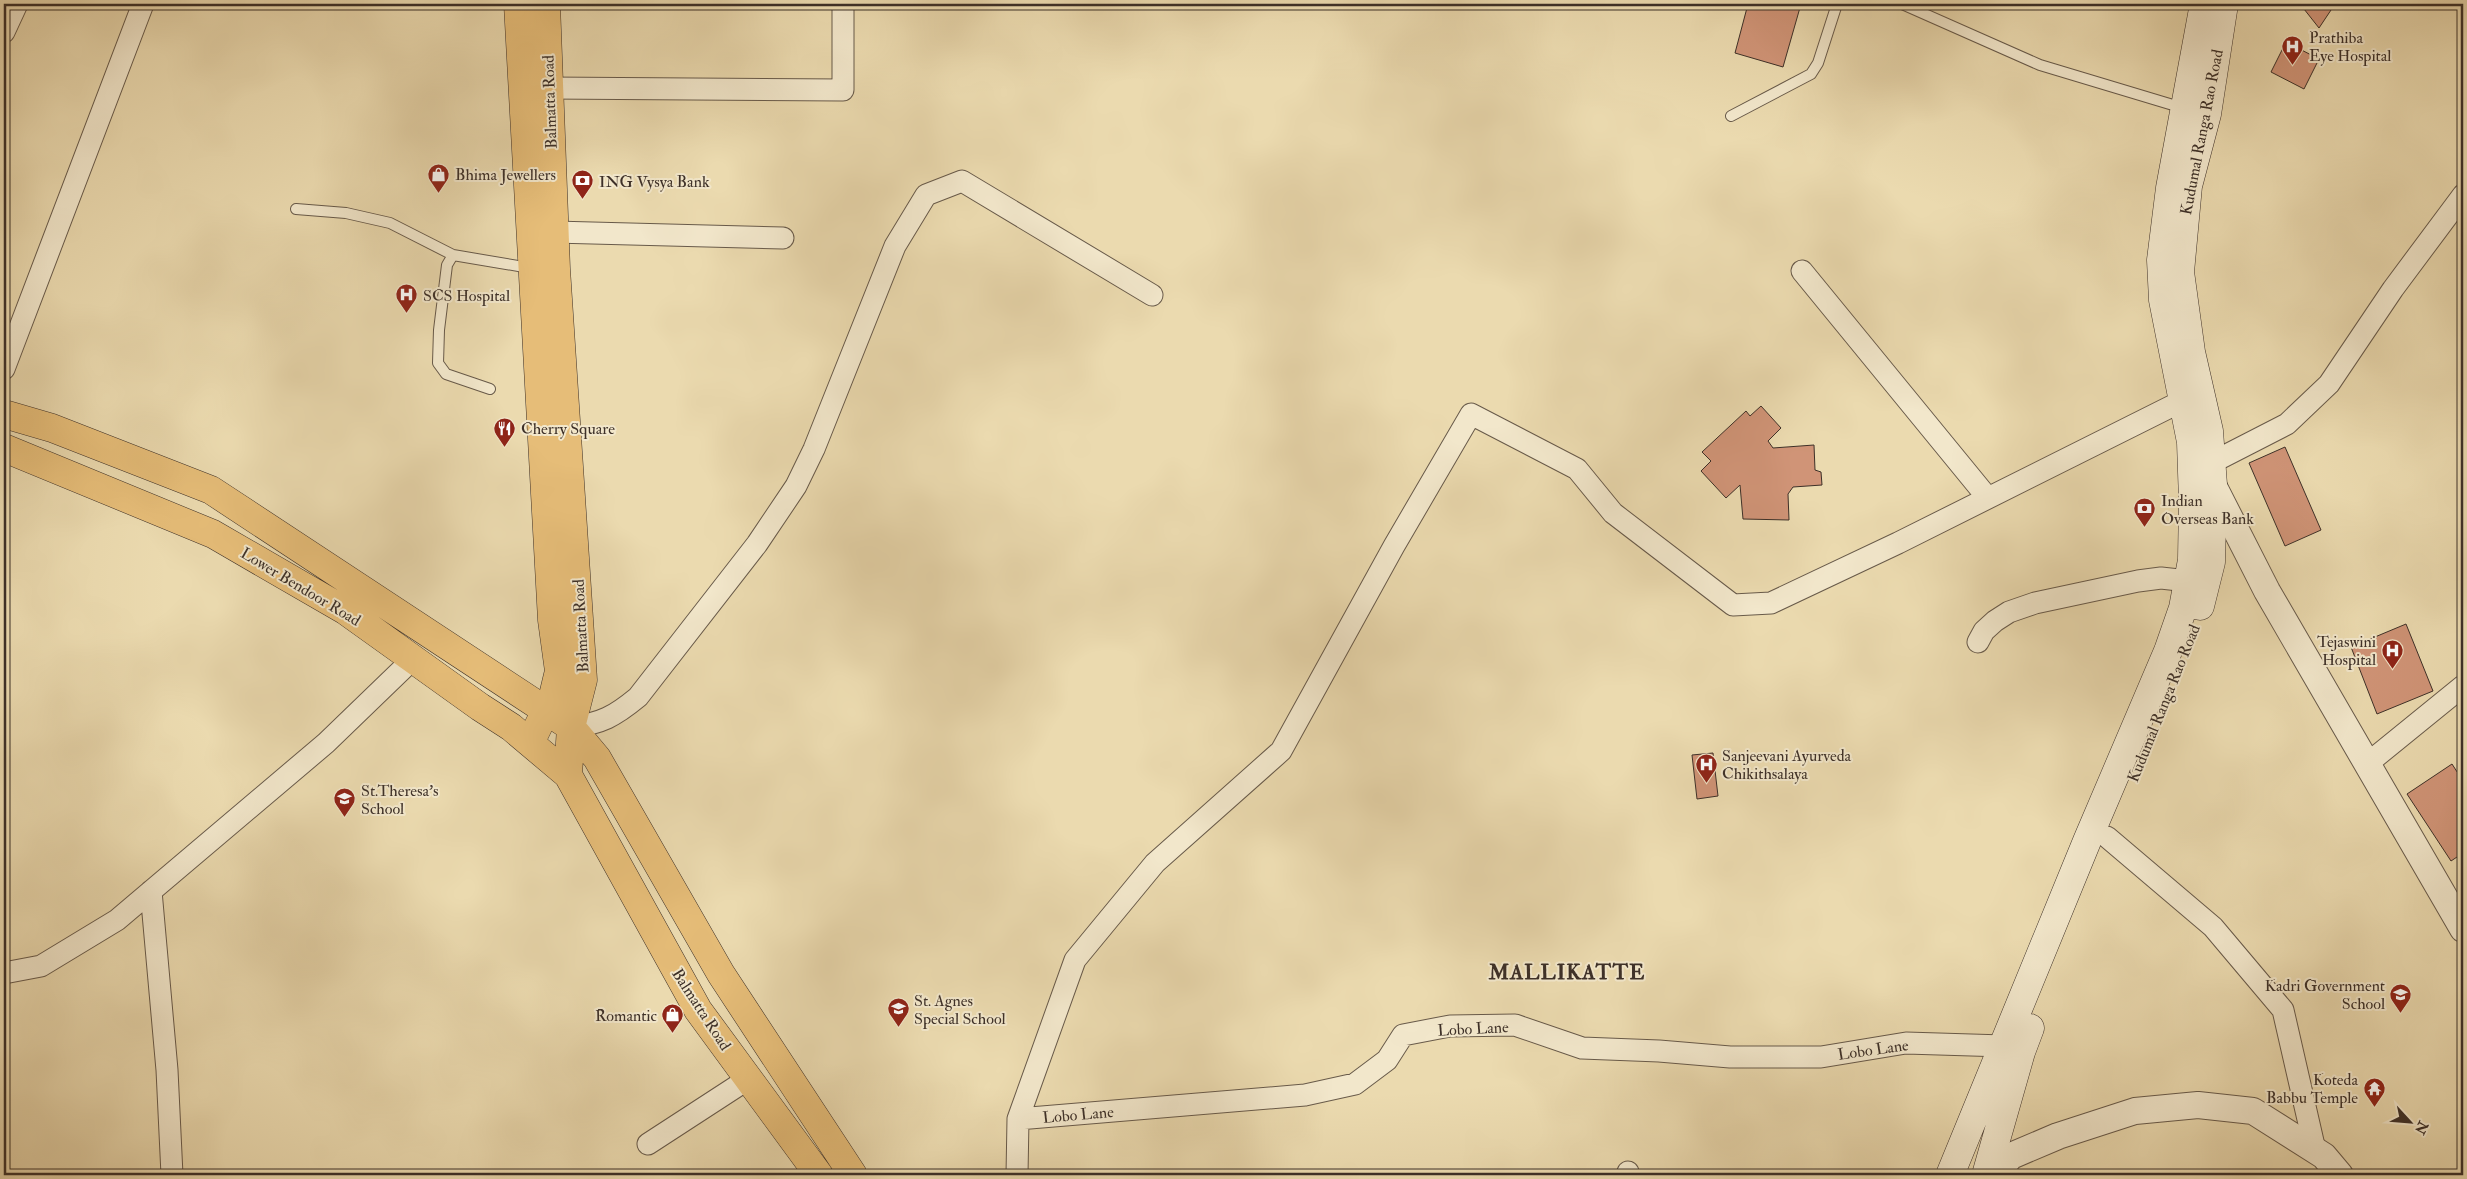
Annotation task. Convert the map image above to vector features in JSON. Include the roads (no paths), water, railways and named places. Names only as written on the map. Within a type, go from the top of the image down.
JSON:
[{"type":"main road","name":"Balmatta Road","points":[[518,4],[545,269],[583,680],[571,727],[568,775],[698,1010],[819,1175]]},
{"type":"main road","name":"Balmatta Road","points":[[530,743],[553,696],[559,671],[552,610],[545,269],[554,232],[546,4]]},
{"type":"main road","points":[[1950,1175],[2087,841],[2168,651],[2183,608],[2192,560],[2202,474],[2191,442],[2163,300],[2161,260],[2170,188],[2204,4]]},
{"type":"main road","name":"Kudumal Ranga Rao Road","points":[[1986,1175],[2021,1052],[2107,837],[2193,635],[2211,562],[2202,474],[2209,431],[2191,352],[2180,272],[2188,186],[2207,114],[2224,4]]},
{"type":"main road","points":[[4,414],[52,428],[211,490],[571,727],[597,758],[721,974],[853,1175]]},
{"type":"main road","name":"Lower Bendoor Road","points":[[4,448],[213,534],[346,611],[511,727],[568,775]]},
{"type":"street","points":[[4,32],[17,4]]},
{"type":"street","points":[[4,369],[143,4]]},
{"type":"street","points":[[548,88],[843,90],[844,4]]},
{"type":"street","points":[[571,727],[593,725],[616,715],[638,697],[757,544],[790,495],[814,449],[895,246],[926,195],[962,181],[1152,295]]},
{"type":"street","points":[[2463,195],[2393,289],[2329,384],[2287,424],[2202,474],[2463,929]]},
{"type":"street","points":[[554,232],[784,238]]},
{"type":"street","points":[[1802,271],[1987,497]]},
{"type":"street","points":[[1017,1175],[1018,1119],[1075,960],[1154,863],[1281,751],[1394,546],[1471,414],[1577,470],[1613,513],[1733,605],[1771,603],[1898,543],[2184,400]]},
{"type":"street","points":[[1978,642],[1984,631],[1995,621],[2009,612],[2035,603],[2138,581],[2161,578],[2188,581]]},
{"type":"street","points":[[4,973],[41,966],[117,920],[326,743],[413,659]]},
{"type":"street","points":[[2367,764],[2463,686]]},
{"type":"street","points":[[2107,837],[2213,927],[2284,1010],[2315,1150]]},
{"type":"street","points":[[152,891],[167,1070],[172,1175]]},
{"type":"street","name":"Lobo Lane","points":[[1018,1119],[1305,1095],[1355,1084],[1387,1060],[1403,1035],[1450,1026],[1515,1025],[1582,1048],[1659,1050],[1730,1057],[1821,1056],[1906,1043],[2004,1046]]},
{"type":"street","points":[[648,1144],[748,1079]]},
{"type":"street","points":[[1995,1175],[2011,1156],[2058,1136],[2135,1110],[2198,1105],[2252,1111],[2324,1156],[2340,1175]]},
{"type":"lane","points":[[1731,116],[1811,74],[1818,63],[1837,4]]},
{"type":"lane","points":[[1902,4],[2040,65],[2184,108]]},
{"type":"lane","points":[[296,210],[346,213],[390,223],[452,255],[545,269]]},
{"type":"lane","points":[[452,255],[447,266],[439,330],[438,363],[446,374],[490,389]]},
{"type":"place","name":"Prathiba Eye Hospital","points":[[2293,65]]},
{"type":"place","name":"Bhima Jewellers","points":[[439,193]]},
{"type":"place","name":"ING Vysya Bank","points":[[583,200]]},
{"type":"place","name":"SCS Hospital","points":[[407,314]]},
{"type":"place","name":"Cherry Square","points":[[505,447]]},
{"type":"place","name":"Indian Overseas Bank","points":[[2145,528]]},
{"type":"place","name":"Tejaswini Hospital","points":[[2392,669]]},
{"type":"place","name":"Sanjeevani Ayurveda Chikithsalaya","points":[[1706,783]]},
{"type":"place","name":"St.Theresa's School","points":[[345,818]]},
{"type":"place","name":"Kadri Government School","points":[[2401,1013]]},
{"type":"place","name":"St. Agnes Special School","points":[[898,1028]]},
{"type":"place","name":"Romantic","points":[[673,1034]]},
{"type":"place","name":"Koteda Babbu Temple","points":[[2374,1107]]},
{"type":"district","name":"MALLIKATTE","points":[[1567,972]]}]
